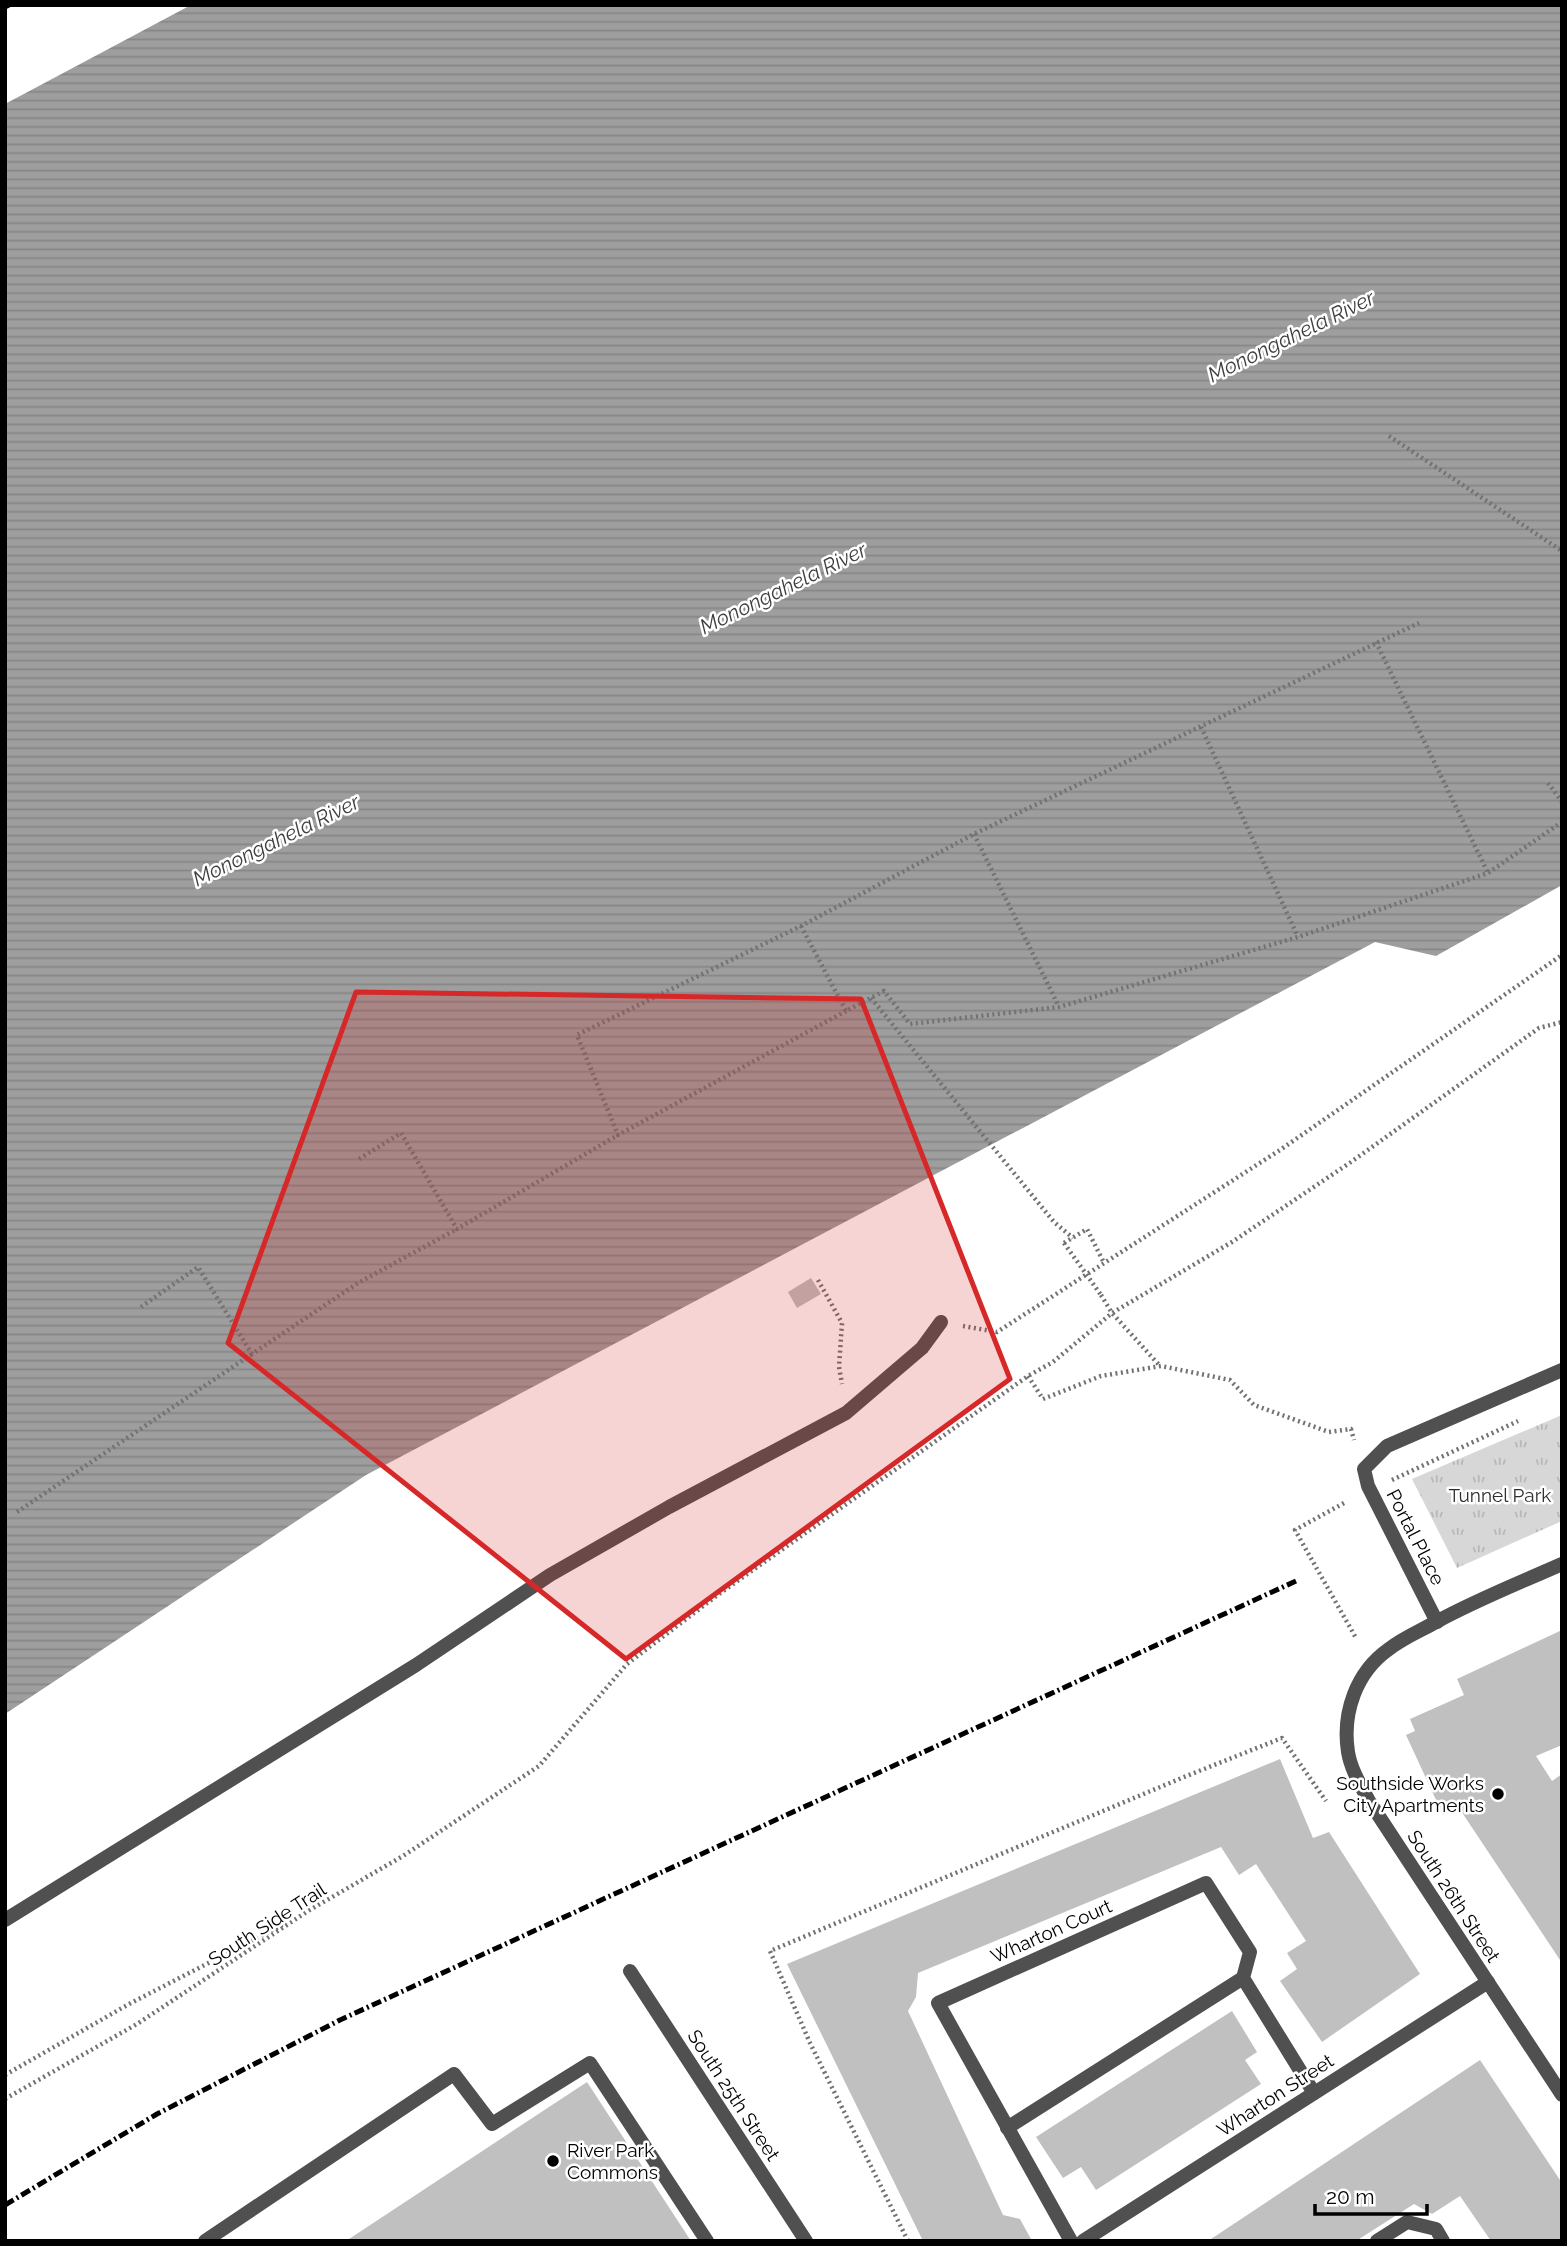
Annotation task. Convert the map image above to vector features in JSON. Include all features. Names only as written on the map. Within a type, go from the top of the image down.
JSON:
[{"type":"street","points":[[5,1920],[416,1665],[550,1575],[669,1507],[846,1413],[922,1348],[941,1322]]},
{"type":"street","name":"Portal Place","points":[[1437,1622],[1368,1486],[1364,1469],[1387,1446],[1562,1370]]},
{"type":"street","name":"South 26th Street","points":[[1562,1564],[1437,1622],[1388,1649],[1371,1664],[1352,1696],[1347,1720],[1348,1753],[1369,1801],[1562,2095]]},
{"type":"street","name":"Wharton Court","points":[[1071,2241],[938,2003],[1206,1883],[1250,1952],[1243,1978]]},
{"type":"street","name":"South 25th Street","points":[[630,1971],[806,2241]]},
{"type":"street","points":[[1007,2127],[1243,1978],[1314,2093]]},
{"type":"street","name":"Wharton Street","points":[[1083,2241],[1488,1982]]},
{"type":"street","points":[[205,2241],[454,2074],[492,2124],[590,2063],[707,2241]]},
{"type":"street","points":[[1377,2241],[1407,2222],[1436,2229],[1443,2241]]},
{"type":"path","points":[[1389,436],[1562,551]]},
{"type":"path","points":[[618,1135],[577,1035],[801,926],[974,834],[1419,624]]},
{"type":"path","points":[[1376,642],[1488,873]]},
{"type":"path","points":[[1201,727],[1298,937]]},
{"type":"path","points":[[1548,783],[1562,802]]},
{"type":"path","points":[[17,1512],[358,1283],[618,1135],[884,991],[910,1024],[1059,1007],[1298,937],[1488,873],[1562,822]]},
{"type":"path","points":[[974,834],[1059,1007]]},
{"type":"path","points":[[801,926],[846,1011]]},
{"type":"path","points":[[941,1322],[997,1332],[1280,1150],[1562,955]]},
{"type":"path","points":[[871,998],[1054,1222],[1073,1238]]},
{"type":"path","name":"South Side Trail","points":[[5,2099],[137,2024],[309,1911],[403,1856],[539,1766],[627,1664],[719,1594],[1028,1376],[1053,1362],[1112,1313],[1232,1242],[1351,1162],[1539,1028],[1562,1022]]},
{"type":"path","points":[[359,1159],[401,1133],[457,1229]]},
{"type":"path","points":[[1104,1263],[1087,1229],[1064,1243],[1112,1313],[1161,1366]]},
{"type":"path","points":[[141,1307],[198,1267],[252,1354]]},
{"type":"path","points":[[818,1280],[842,1323],[839,1367],[846,1413]]},
{"type":"path","points":[[1028,1376],[1043,1399],[1101,1376],[1161,1366],[1230,1380],[1254,1405],[1329,1432],[1351,1429],[1354,1439]]},
{"type":"path","points":[[1395,1479],[1525,1418]]},
{"type":"path","points":[[1344,1503],[1295,1530],[1356,1637]]},
{"type":"path","points":[[908,2241],[810,2043],[769,1951],[1282,1738],[1326,1801]]},
{"type":"path","points":[[5,2075],[129,2004],[309,1911]]},
{"type":"highlighted area","points":[[356,992],[861,999],[1010,1379],[626,1659],[228,1343]]},
{"type":"green space","name":"Tunnel Park","points":[[1562,1415],[1562,1521],[1457,1568],[1412,1479]]},
{"type":"water","name":"Monongahela River","points":[[191,5],[1562,5],[1562,885],[1436,956],[1375,942],[366,1475],[5,1714],[5,104]]},
{"type":"building","points":[[811,1278],[821,1294],[797,1308],[788,1292]]},
{"type":"building","name":"Southside Works City Apartments","points":[[1562,1630],[1562,1745],[1536,1756],[1552,1781],[1562,1774],[1562,1963],[1459,1808],[1443,1815],[1406,1735],[1415,1731],[1410,1719],[1464,1695],[1457,1679]]},
{"type":"building","points":[[1280,1759],[1313,1838],[1329,1832],[1420,1974],[1322,2042],[1280,1981],[1297,1969],[1287,1953],[1306,1941],[1256,1864],[1239,1875],[1221,1847],[918,1973],[916,1997],[908,2011],[1003,2215],[1020,2219],[1032,2241],[923,2241],[787,1964]]},
{"type":"building","points":[[1232,2011],[1257,2052],[1245,2060],[1261,2084],[1096,2190],[1081,2167],[1063,2178],[1036,2137]]},
{"type":"building","points":[[1480,2060],[1562,2183],[1562,2241],[1491,2241],[1460,2196],[1432,2214],[1414,2204],[1356,2241],[1208,2241]]},
{"type":"building","name":"River Park Commons","points":[[587,2082],[691,2241],[346,2241]]},
{"type":"railway","points":[[5,7],[9,5]]},
{"type":"railway","points":[[5,2205],[157,2114],[340,2020],[1296,1581]]},
{"type":"place","name":"Southside Works City Apartments","points":[[1498,1794]]},
{"type":"place","name":"River Park Commons","points":[[553,2161]]}]
